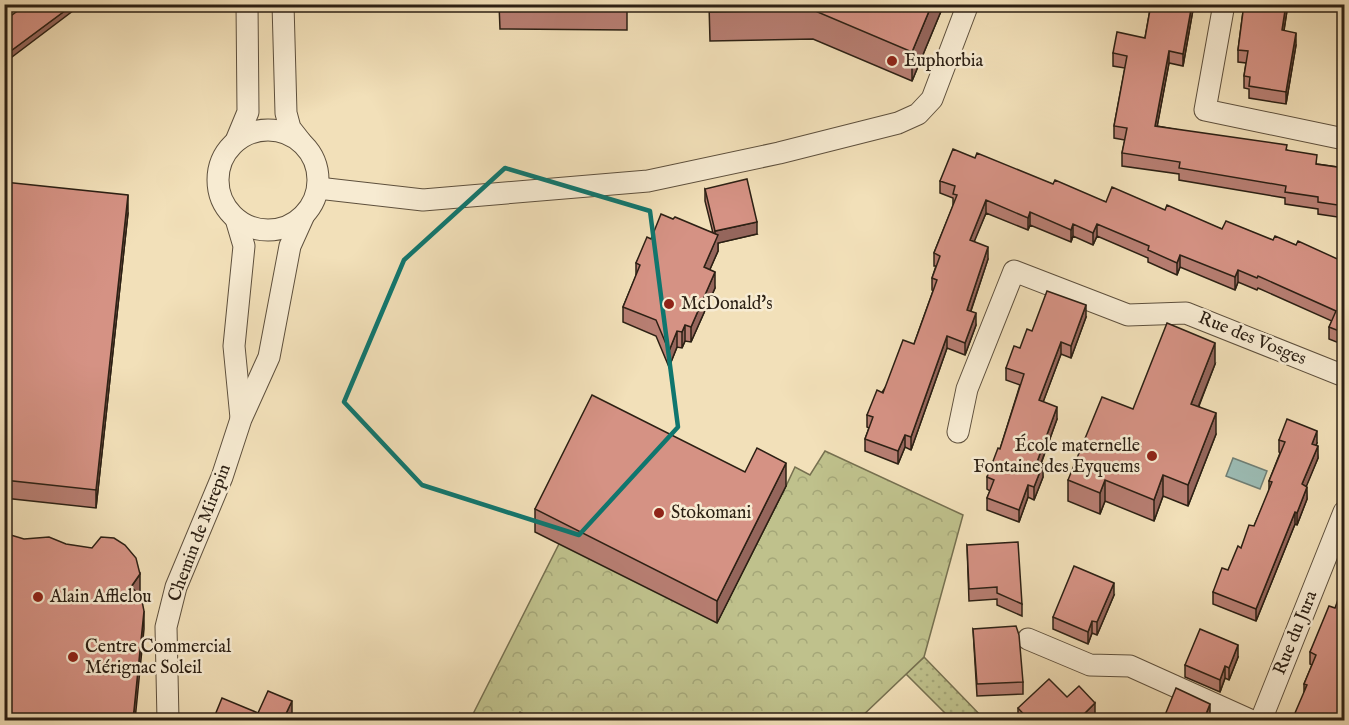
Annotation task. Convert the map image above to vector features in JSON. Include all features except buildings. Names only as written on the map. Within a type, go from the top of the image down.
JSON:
[{"type":"street","points":[[236,141],[248,112],[247,4]]},
{"type":"street","points":[[283,4],[286,113],[290,128],[312,155],[317,171],[318,188],[313,202],[304,215],[292,224],[263,230],[249,227],[236,219],[223,204],[218,191],[217,177],[226,151],[236,141],[251,132],[269,130],[286,133],[301,142]]},
{"type":"street","points":[[318,188],[423,200],[648,181],[779,153],[898,123],[918,114],[932,99],[968,4]]},
{"type":"street","points":[[1224,4],[1205,110],[1344,139]]},
{"type":"street","name":"Chemin de Mirepin","points":[[168,720],[166,627],[177,587],[222,477],[241,419],[269,357],[290,246],[304,215]]},
{"type":"street","name":"Chemin de Mirepin","points":[[236,219],[244,246],[234,346],[241,419]]},
{"type":"street","name":"Rue des Vosges","points":[[958,432],[967,389],[1014,271],[1128,315],[1186,313],[1344,376]]},
{"type":"street","name":"Rue du Jura","points":[[1261,720],[1344,512]]},
{"type":"street","points":[[1028,639],[1090,665],[1130,666],[1250,720]]},
{"type":"highlighted area","points":[[505,168],[650,211],[678,427],[579,535],[422,485],[344,402],[404,260]]},
{"type":"green space","points":[[825,451],[963,515],[924,657],[858,720],[535,720],[520,712],[516,720],[470,720],[559,544],[786,486],[795,467],[810,475]]},
{"type":"green space","points":[[924,657],[985,720],[952,720],[906,674]]},
{"type":"water","points":[[1233,458],[1267,471],[1260,489],[1226,476]]},
{"type":"place","name":"Euphorbia","points":[[892,61]]},
{"type":"place","name":"McDonald's","points":[[669,304]]},
{"type":"place","name":"École maternelle Fontaine des Eyquems","points":[[1152,456]]},
{"type":"place","name":"Stokomani","points":[[659,513]]},
{"type":"place","name":"Alain Afflelou","points":[[38,597]]},
{"type":"place","name":"Centre Commercial Mérignac Soleil","points":[[73,657]]}]
